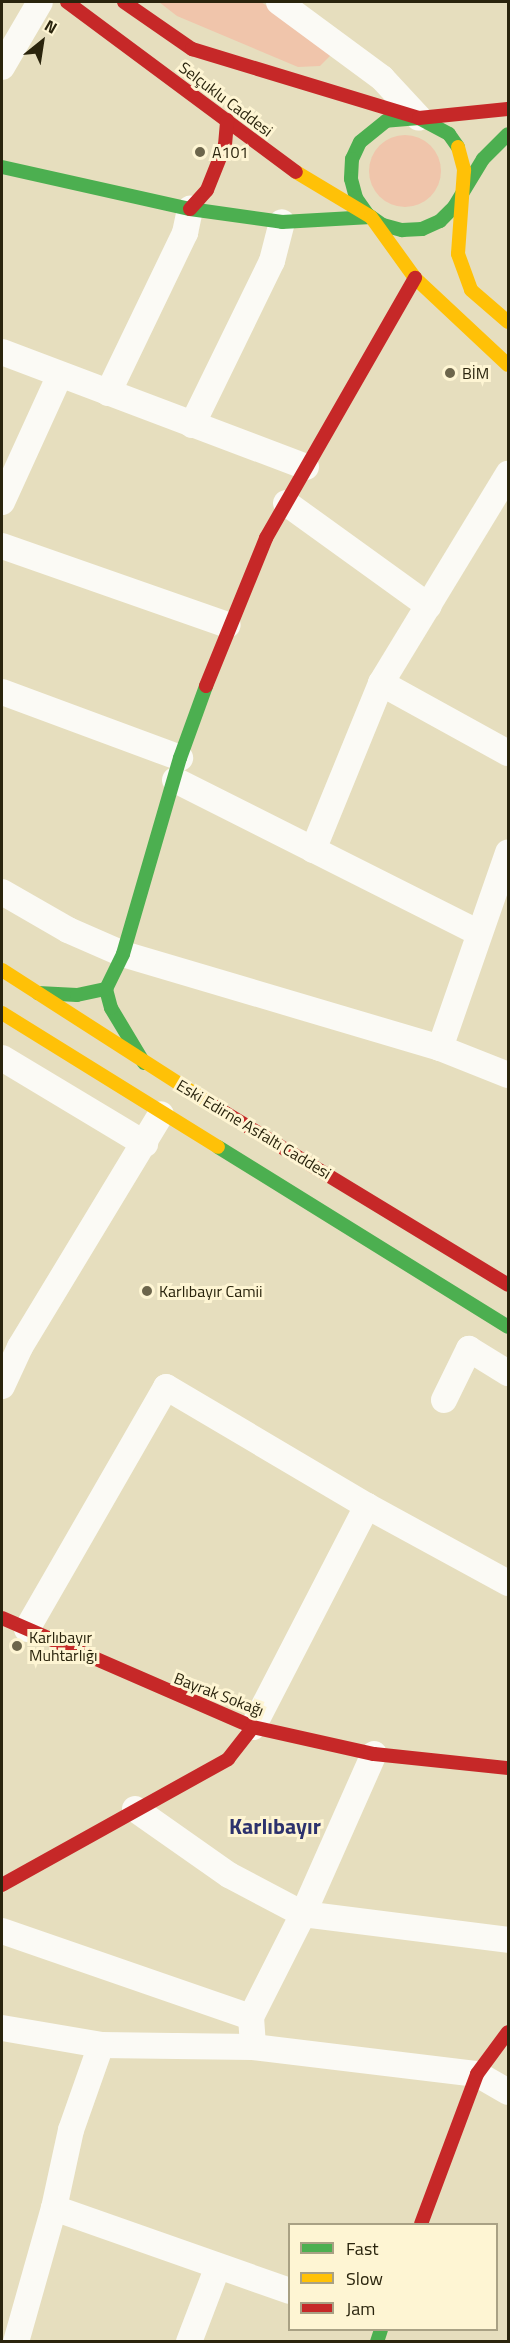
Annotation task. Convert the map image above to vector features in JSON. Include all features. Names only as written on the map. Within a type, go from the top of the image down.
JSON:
[{"type":"main road","name":"Selçuklu Caddesi","points":[[67,2],[316,187],[371,217],[402,230],[422,229],[440,221],[454,207],[462,189]]},
{"type":"main road","name":"Selçuklu Caddesi","points":[[124,2],[192,49],[419,118],[449,135],[460,151],[464,170],[458,254],[471,290],[508,322]]},
{"type":"main road","points":[[419,118],[508,109]]},
{"type":"main road","name":"Selçuklu Caddesi","points":[[419,118],[386,121],[360,142],[352,159],[351,179],[356,198],[415,278],[508,365]]},
{"type":"main road","points":[[190,210],[207,190],[225,145],[226,120]]},
{"type":"main road","points":[[462,189],[483,159],[508,134]]},
{"type":"main road","points":[[2,167],[190,210],[282,222],[371,217]]},
{"type":"main road","points":[[144,1063],[111,1008],[106,989],[123,954],[178,769],[228,625],[266,538],[415,278]]},
{"type":"main road","name":"Eski Edirne Asfaltı Caddesi","points":[[2,970],[144,1063],[508,1285]]},
{"type":"main road","points":[[38,993],[77,995],[106,989]]},
{"type":"main road","points":[[2,1013],[160,1114],[508,1327]]},
{"type":"main road","name":"Bayrak Sokağı","points":[[2,1618],[253,1727],[374,1754],[508,1768]]},
{"type":"main road","points":[[2,1885],[228,1759],[253,1727]]},
{"type":"main road","points":[[421,2223],[477,2074],[508,2032]]},
{"type":"street","points":[[2,68],[40,2]]},
{"type":"street","points":[[279,2],[382,78],[419,118]]},
{"type":"street","points":[[108,393],[185,233],[190,210]]},
{"type":"street","points":[[192,425],[272,261],[282,222]]},
{"type":"street","points":[[2,352],[306,467]]},
{"type":"street","points":[[2,502],[60,375]]},
{"type":"street","points":[[313,850],[381,683],[508,474]]},
{"type":"street","points":[[286,503],[429,606]]},
{"type":"street","points":[[2,546],[228,625]]},
{"type":"street","points":[[381,683],[508,753]]},
{"type":"street","points":[[2,692],[178,769],[313,850],[479,933]]},
{"type":"street","points":[[440,1048],[479,933],[501,901],[508,853]]},
{"type":"street","points":[[2,892],[68,930],[123,954],[440,1048],[508,1076]]},
{"type":"street","points":[[2,1058],[145,1144]]},
{"type":"street","points":[[2,1386],[20,1347],[145,1144],[160,1114]]},
{"type":"street","points":[[444,1400],[469,1349],[508,1373]]},
{"type":"street","points":[[27,1629],[166,1387],[367,1506],[508,1583]]},
{"type":"street","points":[[253,1727],[367,1506]]},
{"type":"street","points":[[253,2047],[251,2017],[303,1914],[374,1754]]},
{"type":"street","points":[[135,1809],[229,1875],[303,1914],[508,1940]]},
{"type":"street","points":[[2,1931],[251,2017]]},
{"type":"street","points":[[2,2028],[101,2045],[253,2047],[477,2074],[508,2092]]},
{"type":"street","points":[[16,2342],[54,2208],[71,2130],[101,2045]]},
{"type":"street","points":[[54,2208],[288,2290]]},
{"type":"street","points":[[189,2342],[218,2266]]},
{"type":"shaded area","points":[[159,2],[261,2],[335,51],[320,66],[298,67],[177,16]]},
{"type":"shaded area","points":[[405,135],[425,141],[435,151],[441,171],[435,191],[425,201],[405,207],[385,201],[375,191],[369,171],[375,151],[385,141]]},
{"type":"traffic: fast","points":[[458,147],[449,134],[419,118],[386,121],[360,142],[352,159],[351,179],[356,198],[367,214],[383,225],[402,230],[422,229],[440,221],[454,207],[483,159],[508,134]]},
{"type":"traffic: fast","points":[[2,167],[190,209],[282,222],[371,217]]},
{"type":"traffic: fast","points":[[144,1063],[111,1008],[106,989],[123,954],[180,758],[206,686]]},
{"type":"traffic: fast","points":[[38,993],[77,995],[106,989]]},
{"type":"traffic: fast","points":[[218,1147],[508,1327]]},
{"type":"traffic: fast","points":[[377,2342],[381,2331]]},
{"type":"traffic: slow","points":[[458,147],[464,170],[458,254],[471,290],[508,322]]},
{"type":"traffic: slow","points":[[296,172],[371,217],[415,278],[508,365]]},
{"type":"traffic: slow","points":[[2,970],[214,1106]]},
{"type":"traffic: slow","points":[[2,1013],[218,1147]]},
{"type":"traffic: jam","points":[[67,2],[296,172]]},
{"type":"traffic: jam","points":[[124,2],[192,49],[419,118],[508,109]]},
{"type":"traffic: jam","points":[[190,209],[207,190],[225,145],[227,120]]},
{"type":"traffic: jam","points":[[206,686],[266,538],[415,278]]},
{"type":"traffic: jam","points":[[214,1106],[508,1285]]},
{"type":"traffic: jam","points":[[2,1618],[253,1727],[374,1754],[508,1768]]},
{"type":"traffic: jam","points":[[2,1885],[228,1759],[253,1727]]},
{"type":"traffic: jam","points":[[421,2223],[477,2074],[508,2032]]},
{"type":"place","name":"A101","points":[[200,152]]},
{"type":"place","name":"BİM","points":[[450,373]]},
{"type":"place","name":"Karlıbayır Camii","points":[[147,1291]]},
{"type":"place","name":"Karlıbayır Muhtarlığı","points":[[17,1646]]},
{"type":"district","name":"Karlıbayır","points":[[275,1827]]}]
